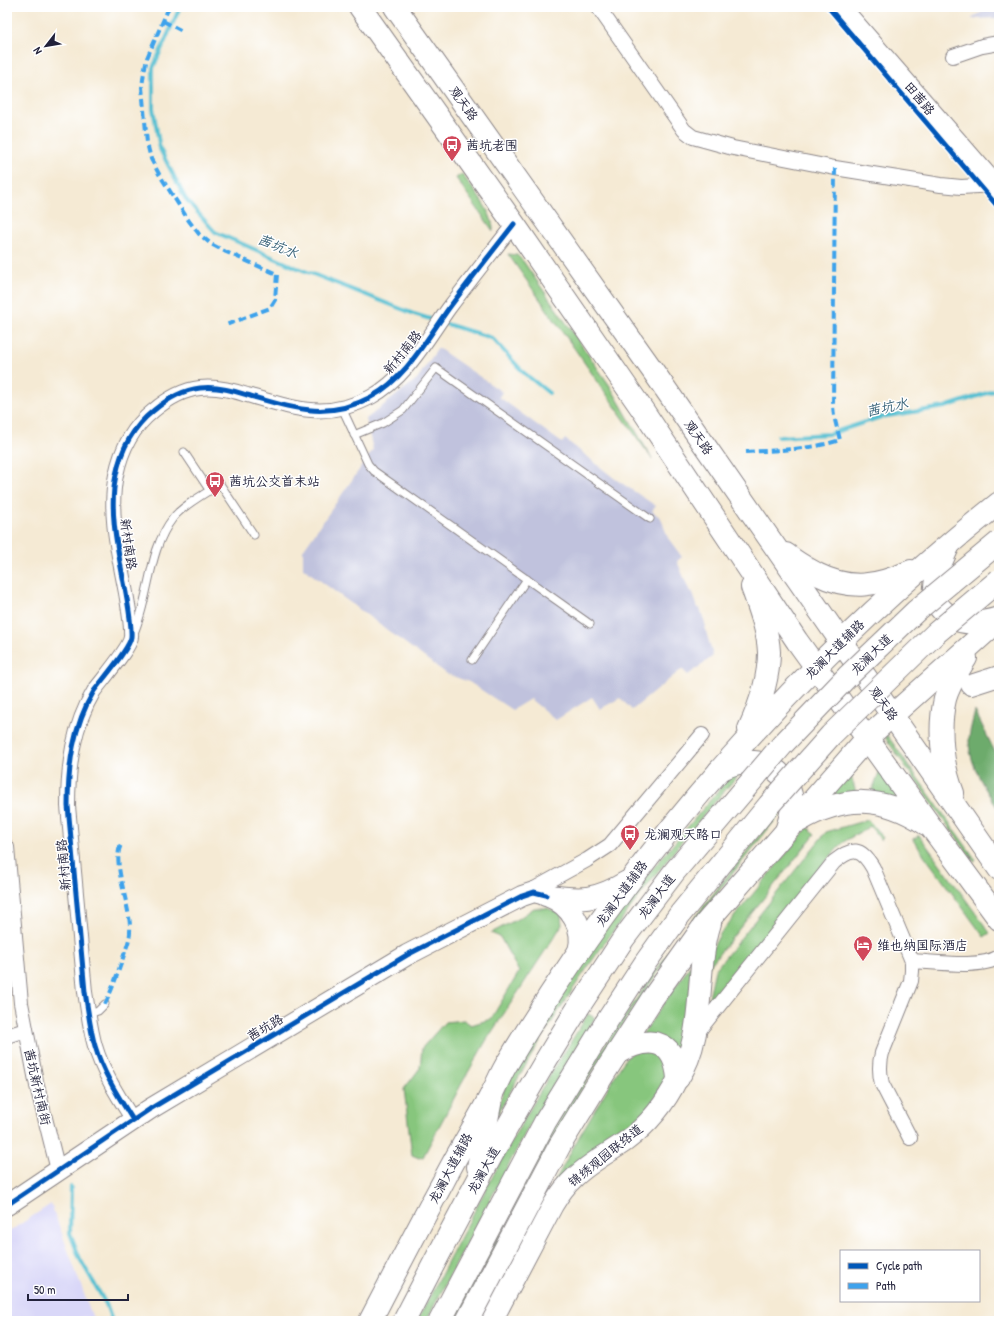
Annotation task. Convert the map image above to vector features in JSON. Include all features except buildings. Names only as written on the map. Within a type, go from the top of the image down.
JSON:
[{"type":"main road","points":[[360,7],[514,224],[639,405],[816,667],[999,919]]},
{"type":"main road","name":"观天路","points":[[395,7],[653,371],[999,869]]},
{"type":"main road","name":"龙澜大道辅路","points":[[370,1321],[441,1185],[510,1059],[579,951],[658,843],[738,749],[840,642],[931,560],[999,502]]},
{"type":"main road","points":[[767,534],[777,546],[800,565],[830,580],[842,584],[856,586],[884,582],[914,570],[931,560]]},
{"type":"main road","name":"龙澜大道","points":[[404,1321],[474,1186],[524,1097],[578,1008],[624,938],[675,871],[783,744],[847,677],[916,611],[999,542]]},
{"type":"main road","points":[[950,544],[942,560],[934,588],[935,599],[940,607],[954,620],[966,623],[998,621]]},
{"type":"main road","points":[[734,546],[758,603],[765,628],[769,652],[767,676],[762,698],[748,732],[738,749]]},
{"type":"main road","points":[[440,1321],[544,1122],[604,1024],[681,912],[785,787],[831,735],[936,633],[999,580]]},
{"type":"main road","points":[[467,1321],[560,1145],[652,999],[713,915],[868,737],[998,621]]},
{"type":"main road","points":[[964,818],[946,769],[942,742],[944,706],[950,685],[956,673],[998,621]]},
{"type":"main road","points":[[718,772],[735,763],[745,761],[767,765],[776,772],[784,779],[789,788],[792,800],[788,828]]},
{"type":"main road","points":[[788,828],[825,807],[839,803],[863,802],[892,806],[902,810],[931,827]]},
{"type":"main road","points":[[546,894],[577,899],[598,896],[627,882],[636,873]]},
{"type":"main road","points":[[546,894],[562,904],[571,912],[580,931],[581,945],[579,951]]},
{"type":"main road","points":[[678,1078],[690,1054],[694,1037],[703,959],[709,927],[713,915]]},
{"type":"main road","points":[[617,1053],[638,1043],[652,1042],[659,1044],[672,1054],[678,1078]]},
{"type":"main road","points":[[474,1186],[492,1094]]},
{"type":"street","points":[[598,7],[684,130],[693,137],[733,148],[835,168],[941,185],[996,188]]},
{"type":"street","name":"田茜路","points":[[840,7],[996,188]]},
{"type":"street","points":[[953,56],[982,46],[999,43]]},
{"type":"street","name":"新村南路","points":[[133,1120],[112,1086],[95,1046],[85,992],[68,806],[70,763],[73,747],[85,708],[94,691],[120,657],[131,639],[128,604],[114,517],[113,495],[121,456],[128,441],[140,423],[159,405],[186,391],[200,388],[231,390],[296,409],[327,411],[342,408],[369,398],[389,385],[400,374],[514,224]]},
{"type":"street","points":[[971,685],[999,676]]},
{"type":"street","points":[[522,896],[587,860],[610,845],[702,735]]},
{"type":"street","name":"茜坑新村南街","points":[[7,847],[21,1003],[37,1086],[58,1170]]},
{"type":"street","points":[[694,1037],[834,862],[843,855],[852,851],[860,852],[867,858],[872,868],[912,961],[911,981],[882,1053],[879,1065],[882,1084],[910,1138]]},
{"type":"street","name":"茜坑路","points":[[7,1205],[133,1120],[407,955],[522,896],[534,892],[546,894]]},
{"type":"street","points":[[912,961],[980,963],[994,960],[999,957]]},
{"type":"street","points":[[7,1036],[26,1030]]},
{"type":"street","name":"锦绣观园联络道","points":[[492,1321],[553,1205],[562,1191],[587,1167],[639,1130],[661,1107],[678,1078]]},
{"type":"lane","points":[[354,435],[384,423],[403,410],[436,368],[650,519]]},
{"type":"lane","points":[[342,408],[368,464],[374,472],[590,624]]},
{"type":"lane","points":[[184,452],[210,491]]},
{"type":"lane","points":[[131,639],[140,618],[154,559],[166,529],[179,512],[220,484],[254,535]]},
{"type":"lane","points":[[472,660],[527,580]]},
{"type":"lane","points":[[89,1014],[98,1011],[105,1004]]},
{"type":"shaded area","points":[[990,7],[999,7],[999,18],[971,19]]},
{"type":"shaded area","points":[[438,348],[502,392],[499,397],[562,443],[565,439],[614,478],[656,506],[652,511],[661,518],[668,538],[682,557],[677,561],[690,592],[692,591],[698,608],[700,608],[713,656],[688,675],[682,669],[632,710],[620,698],[600,709],[592,697],[556,720],[530,699],[512,710],[469,682],[447,674],[303,568],[303,550],[373,450],[366,419],[417,379]]},
{"type":"shaded area","points":[[51,1204],[94,1321],[7,1321],[7,1233]]},
{"type":"green space","points":[[462,174],[490,216],[493,231],[456,178]]},
{"type":"green space","points":[[508,254],[517,255],[523,261],[610,386],[652,459]]},
{"type":"green space","points":[[975,711],[999,760],[999,810],[979,776],[971,757],[969,738]]},
{"type":"green space","points":[[887,735],[976,860],[974,862],[886,739]]},
{"type":"green space","points":[[746,766],[652,879],[608,938],[547,1030],[490,1128],[507,1081],[597,935],[728,779]]},
{"type":"green space","points":[[880,770],[904,805],[870,796]]},
{"type":"green space","points":[[850,772],[857,796],[824,804]]},
{"type":"green space","points":[[787,801],[780,814],[663,964],[610,1043],[579,1094],[457,1321],[452,1321],[552,1131],[600,1052],[675,943]]},
{"type":"green space","points":[[867,820],[883,838],[881,840],[870,826],[845,841],[807,883],[711,1004],[708,1001],[715,970],[826,832]]},
{"type":"green space","points":[[808,827],[815,834],[707,969],[712,949],[720,934]]},
{"type":"green space","points":[[919,835],[990,933],[984,937],[913,840]]},
{"type":"green space","points":[[534,908],[547,908],[561,914],[562,925],[486,1041],[423,1157],[419,1158],[412,1155],[404,1089],[420,1068],[422,1048],[445,1022],[464,1020],[471,1025],[491,1019],[519,972],[500,937],[491,933],[521,917]]},
{"type":"green space","points":[[690,966],[689,1023],[681,1057],[639,1039]]},
{"type":"green space","points":[[588,1014],[595,1018],[528,1128],[426,1321],[417,1321],[508,1147]]},
{"type":"green space","points":[[635,1051],[660,1053],[670,1074],[646,1113],[548,1200],[549,1192],[580,1135],[622,1064],[627,1057]]},
{"type":"waterway","name":"茜坑水","points":[[180,7],[153,68],[153,108],[160,149],[185,198],[215,232],[295,267],[414,314],[492,338],[524,373],[549,393]]},
{"type":"waterway","name":"茜坑水","points":[[778,437],[829,434],[881,417],[945,407],[999,389]]},
{"type":"waterway","points":[[71,1187],[70,1233],[80,1259],[106,1304],[112,1321]]},
{"type":"marked path","points":[[169,7],[147,58],[142,87],[147,143],[151,159],[189,221],[199,234],[211,244],[226,252],[277,274],[275,300],[270,308],[226,325]]},
{"type":"marked path","points":[[163,21],[182,31]]},
{"type":"marked path","points":[[746,452],[805,448],[840,440],[833,406],[835,168]]},
{"type":"marked path","points":[[105,1004],[130,935],[130,923],[118,862],[121,845]]},
{"type":"cycle path","points":[[828,7],[999,208]]},
{"type":"cycle path","points":[[133,1120],[116,1093],[98,1056],[92,1033],[85,992],[68,806],[69,776],[73,747],[81,718],[94,691],[126,649],[131,637],[129,609],[115,534],[113,504],[116,475],[121,457],[129,440],[139,424],[146,417],[163,403],[175,396],[193,389],[224,389],[295,408],[309,410],[339,409],[371,397],[395,380],[405,369],[473,276],[514,224]]},
{"type":"cycle path","points":[[7,1205],[150,1109],[407,955],[522,896],[534,892],[546,895]]},
{"type":"place","name":"茜坑老围","points":[[452,162]]},
{"type":"place","name":"茜坑公交首末站","points":[[215,498]]},
{"type":"place","name":"龙澜观天路口","points":[[630,851]]},
{"type":"place","name":"维也纳国际酒店","points":[[863,962]]}]
